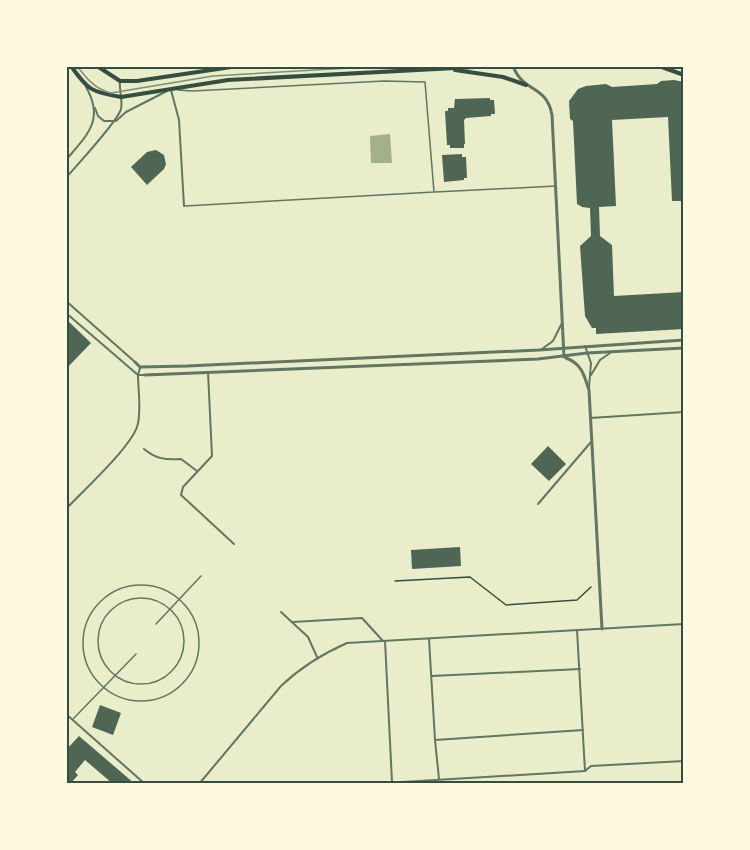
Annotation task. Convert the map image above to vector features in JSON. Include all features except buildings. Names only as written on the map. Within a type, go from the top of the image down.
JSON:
[{"type":"main road","points":[[71,66],[86,87],[107,95],[121,97],[228,80],[493,66]]},
{"type":"main road","points":[[98,66],[120,81],[137,81],[238,66]]},
{"type":"main road","points":[[659,66],[684,75]]},
{"type":"main road","points":[[440,68],[482,72],[525,85]]},
{"type":"street","points":[[513,66],[517,77],[525,85],[544,95],[551,106],[564,357]]},
{"type":"street","points":[[116,121],[121,111],[120,81]]},
{"type":"street","points":[[66,178],[126,112],[171,89],[192,91],[384,81],[425,82],[434,192]]},
{"type":"street","points":[[86,87],[94,101],[98,116],[104,121],[116,121]]},
{"type":"street","points":[[171,89],[179,120],[184,206],[556,186]]},
{"type":"street","points":[[66,160],[87,135],[94,120],[95,108]]},
{"type":"street","points":[[66,301],[140,367],[539,350],[585,345],[684,340]]},
{"type":"street","points":[[66,313],[138,375],[564,357],[587,353],[684,348]]},
{"type":"street","points":[[539,350],[552,341],[562,323]]},
{"type":"street","points":[[585,345],[591,363],[590,418],[602,629]]},
{"type":"street","points":[[590,378],[600,360],[612,352]]},
{"type":"street","points":[[564,357],[575,361],[582,368],[589,390]]},
{"type":"street","points":[[66,509],[123,449],[137,426],[140,367]]},
{"type":"street","points":[[208,372],[212,456],[183,487],[181,495],[234,544]]},
{"type":"street","points":[[590,418],[684,412]]},
{"type":"street","points":[[538,504],[592,441]]},
{"type":"street","points":[[144,449],[154,457],[166,460],[181,459],[197,472]]},
{"type":"street","points":[[156,624],[201,576]]},
{"type":"street","points":[[147,584],[165,589],[180,599],[193,615],[199,634],[198,654],[191,673],[178,688],[160,698],[140,701],[120,698],[103,688],[90,674],[83,656],[82,638],[87,620],[96,604],[111,592],[128,585],[147,584]]},
{"type":"street","points":[[130,599],[151,599],[170,609],[179,620],[184,634],[184,648],[179,662],[170,673],[158,681],[143,684],[129,683],[106,667],[98,647],[100,626],[117,604],[130,599]]},
{"type":"street","points":[[281,612],[308,637],[317,657]]},
{"type":"street","points":[[292,622],[362,618],[384,641],[392,782]]},
{"type":"street","points":[[199,784],[295,672],[317,657],[347,643],[684,624]]},
{"type":"street","points":[[577,630],[585,771]]},
{"type":"street","points":[[429,639],[439,779]]},
{"type":"street","points":[[72,720],[136,654]]},
{"type":"street","points":[[432,676],[580,669]]},
{"type":"street","points":[[66,714],[145,784]]},
{"type":"street","points":[[435,740],[583,730]]},
{"type":"street","points":[[369,784],[585,771],[591,766],[684,761]]},
{"type":"path","points":[[395,581],[470,577],[506,606],[577,600],[591,587]]},
{"type":"shaded area","points":[[390,134],[392,163],[371,163],[370,136]]},
{"type":"tram line","points":[[77,66],[92,83],[111,93],[213,76],[385,66]]}]
